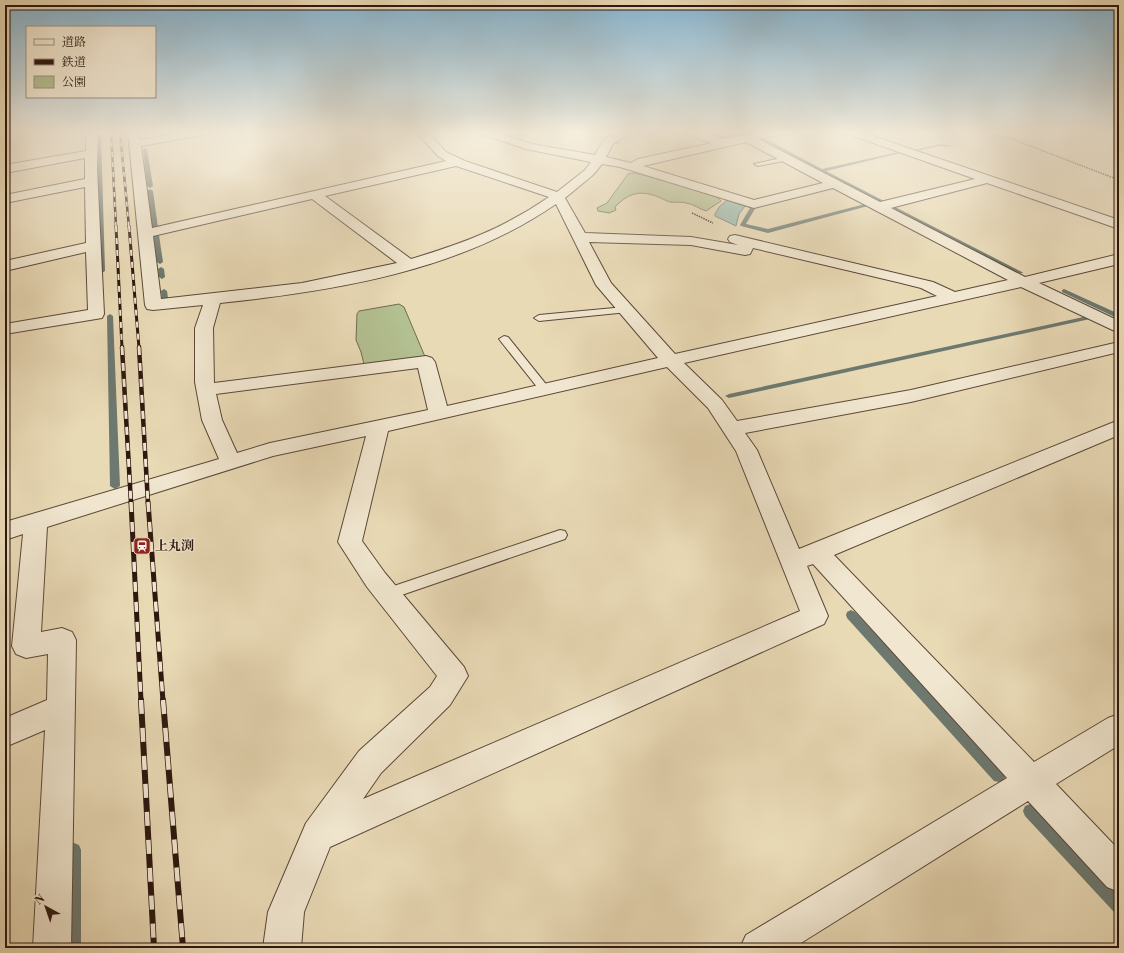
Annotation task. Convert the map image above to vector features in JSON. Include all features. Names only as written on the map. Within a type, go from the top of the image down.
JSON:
[{"type":"street","points":[[5,329],[96,314],[91,176]]},
{"type":"street","points":[[138,176],[153,305],[213,300],[307,288],[351,280],[409,265],[483,240],[516,224],[584,176]]},
{"type":"street","points":[[145,234],[395,176]]},
{"type":"street","points":[[500,176],[557,196],[562,202],[604,285],[670,360],[714,404],[732,429],[746,450],[805,558],[1031,780],[1119,875]]},
{"type":"street","points":[[663,176],[754,204],[834,184]]},
{"type":"street","points":[[820,176],[1023,282],[1055,296],[1119,328]]},
{"type":"street","points":[[982,176],[1119,225]]},
{"type":"street","points":[[878,207],[989,179]]},
{"type":"street","points":[[5,199],[91,182]]},
{"type":"street","points":[[315,195],[409,265]]},
{"type":"street","points":[[580,237],[691,241],[744,251],[741,240],[927,285],[953,297]]},
{"type":"street","points":[[5,266],[93,246]]},
{"type":"street","points":[[5,531],[270,450],[439,414],[670,360],[1119,260]]},
{"type":"street","points":[[213,300],[204,328],[205,390],[212,420],[231,462]]},
{"type":"street","points":[[732,429],[911,396],[1119,347]]},
{"type":"street","points":[[205,390],[426,362],[439,414]]},
{"type":"street","points":[[282,948],[286,912],[318,835],[370,762],[440,696],[454,676],[387,594],[350,542],[379,427]]},
{"type":"street","points":[[805,558],[1119,427]]},
{"type":"street","points":[[36,522],[26,646],[62,640],[62,708],[52,948]]},
{"type":"street","points":[[318,835],[815,616],[805,558]]},
{"type":"street","points":[[5,733],[62,708]]},
{"type":"street","points":[[759,948],[1031,780],[1119,728]]},
{"type":"lane","points":[[539,318],[625,310]]},
{"type":"lane","points":[[504,339],[545,390]]},
{"type":"lane","points":[[387,594],[560,535]]},
{"type":"green space","points":[[626,176],[647,176],[666,181],[707,193],[721,201],[706,211],[694,205],[683,202],[670,202],[651,194],[638,193],[621,201],[615,207],[616,210],[609,213],[598,211],[597,208],[607,203]]},
{"type":"green space","points":[[399,304],[404,307],[426,359],[365,368],[356,340],[357,314],[359,311]]},
{"type":"water","points":[[727,200],[745,206],[739,214],[736,226],[715,216],[719,207]]},
{"type":"waterway","points":[[100,176],[102,271]]},
{"type":"waterway","points":[[149,176],[150,186]]},
{"type":"waterway","points":[[833,176],[882,202]]},
{"type":"waterway","points":[[150,191],[155,228]]},
{"type":"waterway","points":[[742,204],[753,207],[743,225],[768,231],[865,206]]},
{"type":"waterway","points":[[895,209],[1020,273]]},
{"type":"waterway","points":[[156,235],[160,262]]},
{"type":"waterway","points":[[161,269],[162,277]]},
{"type":"waterway","points":[[164,291],[165,298]]},
{"type":"waterway","points":[[1064,291],[1119,317]]},
{"type":"waterway","points":[[110,316],[115,486]]},
{"type":"waterway","points":[[729,396],[1088,318]]},
{"type":"waterway","points":[[851,615],[999,776]]},
{"type":"waterway","points":[[1030,811],[1119,907]]},
{"type":"waterway","points":[[73,948],[74,850]]},
{"type":"railway","points":[[113,176],[116,227]]},
{"type":"railway","points":[[124,176],[129,227]]},
{"type":"railway","points":[[116,226],[122,348]]},
{"type":"railway","points":[[129,226],[139,348]]},
{"type":"railway","points":[[122,347],[131,503]]},
{"type":"railway","points":[[139,347],[148,503]]},
{"type":"railway","points":[[131,502],[141,701]]},
{"type":"railway","points":[[148,502],[163,701]]},
{"type":"railway","points":[[141,700],[154,948]]},
{"type":"railway","points":[[163,700],[183,948]]},
{"type":"place","name":"上丸渕","points":[[142,546]]}]
